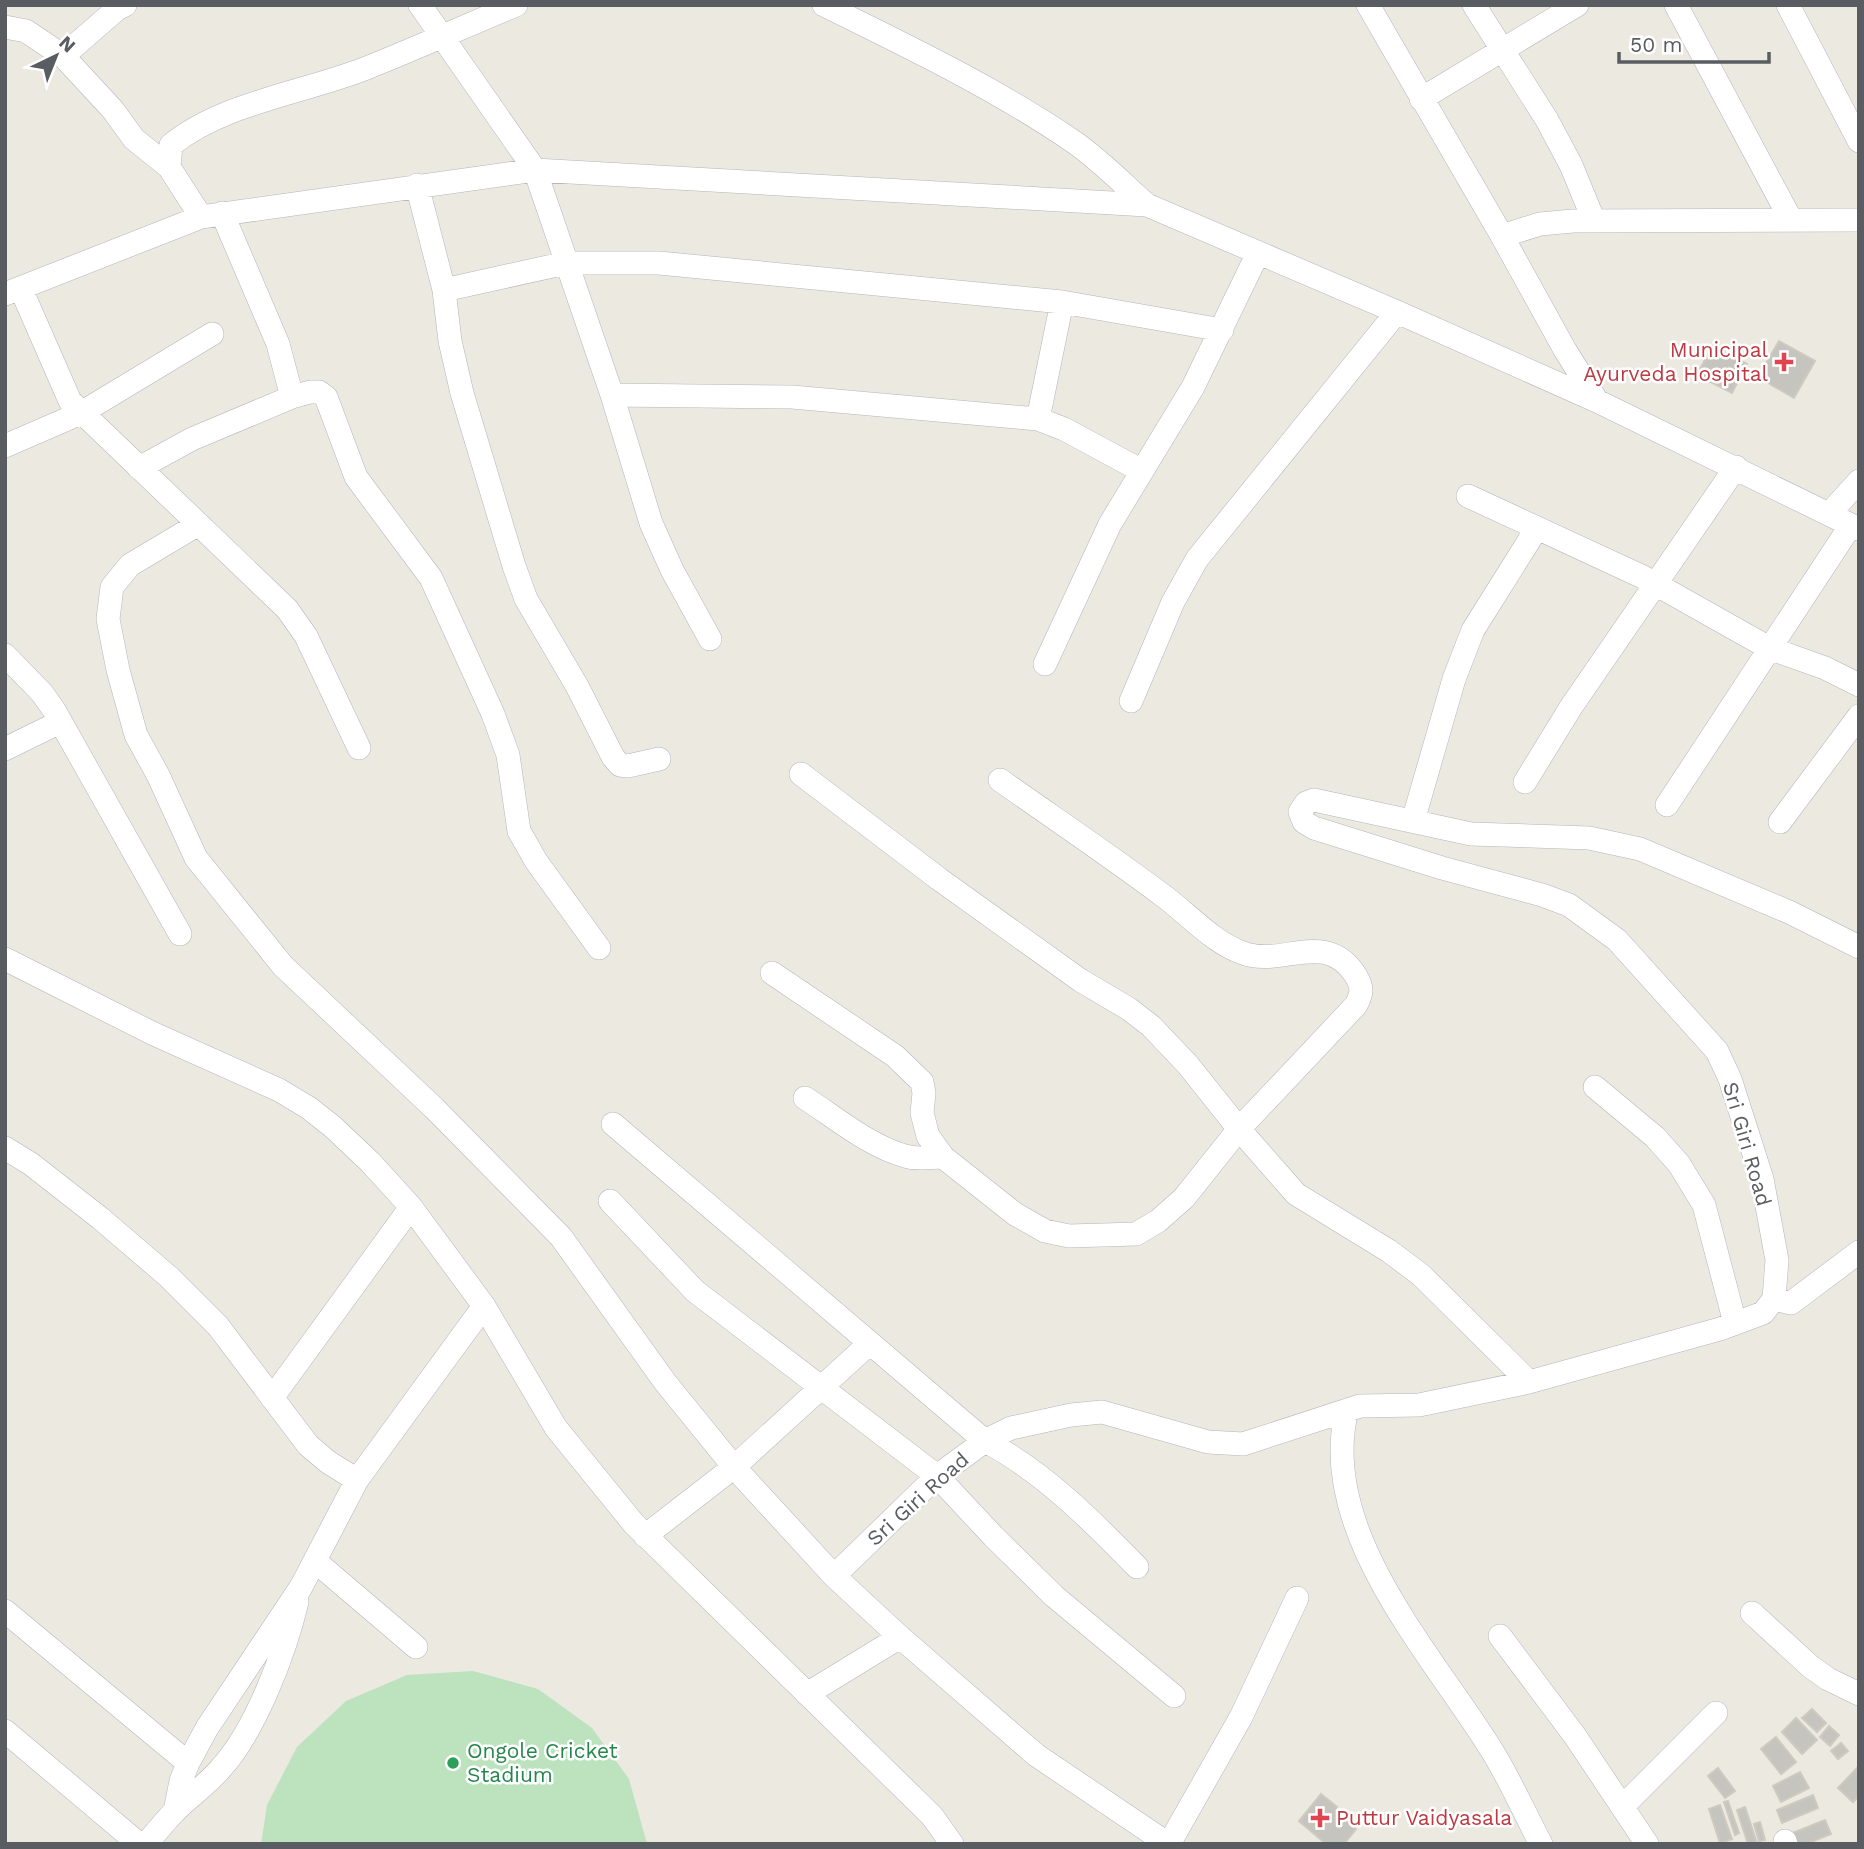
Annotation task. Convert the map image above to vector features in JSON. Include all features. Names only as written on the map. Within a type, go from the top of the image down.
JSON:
[{"type":"street","points":[[420,5],[535,170],[612,395],[651,523],[672,570],[710,639]]},
{"type":"street","points":[[169,167],[171,145],[188,131],[220,116],[363,69],[516,5]]},
{"type":"street","points":[[824,5],[1000,95],[1076,144],[1147,205],[1597,401],[1855,527],[1769,648],[1667,805]]},
{"type":"street","points":[[1368,5],[1502,236],[1565,351],[1597,401]]},
{"type":"street","points":[[1474,5],[1546,120],[1571,165],[1594,221]]},
{"type":"street","points":[[1422,99],[1577,5]]},
{"type":"street","points":[[1676,5],[1791,220]]},
{"type":"street","points":[[1788,5],[1859,141]]},
{"type":"street","points":[[63,56],[119,6]]},
{"type":"street","points":[[5,27],[26,31],[63,56],[113,110],[134,139],[169,167],[211,215],[278,344],[292,397]]},
{"type":"street","points":[[359,748],[306,636],[287,609],[81,413],[62,387],[13,291],[211,215],[535,170],[1147,205]]},
{"type":"street","points":[[418,185],[444,290],[450,341],[462,393],[526,599],[577,686],[612,757],[620,765],[628,766],[659,759]]},
{"type":"street","points":[[1502,236],[1539,224],[1594,221],[1859,220]]},
{"type":"street","points":[[1045,664],[1110,524],[1193,387],[1258,253]]},
{"type":"street","points":[[444,290],[566,263],[659,263],[1062,302],[1222,330]]},
{"type":"street","points":[[1038,419],[1062,302]]},
{"type":"street","points":[[1131,701],[1173,602],[1197,559],[1396,312]]},
{"type":"street","points":[[5,446],[81,413],[212,334]]},
{"type":"street","points":[[139,468],[192,439],[292,397],[310,392],[319,392],[326,397],[356,477],[431,578],[493,714],[508,755],[519,831],[536,861],[599,948]]},
{"type":"street","points":[[612,395],[792,397],[1038,419],[1063,429],[1142,471]]},
{"type":"street","points":[[1525,782],[1571,707],[1736,467]]},
{"type":"street","points":[[1829,514],[1859,481]]},
{"type":"street","points":[[1468,496],[1656,584],[1769,648],[1825,668],[1859,685]]},
{"type":"street","points":[[197,525],[130,565],[112,587],[108,619],[118,670],[136,735],[158,775],[196,858],[283,966],[434,1108],[561,1237],[665,1381],[733,1467],[834,1576],[1036,1755],[1168,1844],[1241,1717],[1297,1598]]},
{"type":"street","points":[[1413,821],[1454,678],[1473,630],[1537,528]]},
{"type":"street","points":[[5,655],[42,694],[60,722],[180,934]]},
{"type":"street","points":[[1780,822],[1859,716]]},
{"type":"street","points":[[5,749],[60,722]]},
{"type":"street","points":[[801,774],[939,879],[1080,980],[1129,1009],[1151,1026],[1188,1065],[1296,1194],[1389,1251],[1421,1275],[1529,1382]]},
{"type":"street","points":[[772,973],[895,1056],[913,1072],[922,1082],[922,1112],[929,1136],[943,1157],[1015,1214],[1045,1231],[1069,1236],[1136,1234],[1158,1221],[1184,1198],[1239,1129],[1356,1005],[1361,996],[1362,985],[1352,970],[1325,952],[1312,950],[1246,955],[1228,947],[1164,896],[1000,780]]},
{"type":"street","name":"Sri Giri Road","points":[[834,1576],[937,1476],[985,1441],[1011,1428],[1102,1412],[1208,1442],[1242,1444],[1360,1406],[1419,1405],[1529,1382],[1735,1323],[1763,1313],[1774,1299],[1777,1260],[1762,1179],[1730,1079],[1717,1051],[1617,940],[1569,905],[1314,828],[1304,822],[1300,812],[1306,803],[1314,800],[1471,834],[1589,838],[1640,849],[1789,912],[1859,947]]},
{"type":"street","points":[[5,959],[154,1034],[279,1090],[310,1108],[370,1162],[411,1207],[484,1306],[556,1428],[645,1536],[932,1815],[952,1844]]},
{"type":"street","points":[[1595,1087],[1654,1137],[1679,1164],[1704,1205],[1735,1323]]},
{"type":"street","points":[[805,1098],[877,1144],[904,1156],[943,1157]]},
{"type":"street","points":[[612,1124],[985,1441],[1008,1453],[1055,1488],[1138,1567]]},
{"type":"street","points":[[5,1148],[31,1164],[100,1217],[169,1277],[218,1326],[308,1444],[328,1462],[357,1480]]},
{"type":"street","points":[[610,1201],[695,1291],[937,1476],[993,1536],[1055,1596],[1174,1696]]},
{"type":"street","points":[[272,1398],[411,1207]]},
{"type":"street","points":[[1774,1299],[1791,1303],[1859,1252]]},
{"type":"street","points":[[175,1811],[181,1781],[207,1728],[301,1587],[357,1480],[484,1306]]},
{"type":"street","points":[[645,1536],[733,1467],[870,1343]]},
{"type":"street","points":[[1347,1410],[1342,1430],[1341,1462],[1344,1486],[1368,1553],[1420,1647],[1495,1755],[1541,1844]]},
{"type":"street","points":[[315,1561],[416,1647]]},
{"type":"street","points":[[146,1844],[175,1811],[224,1765],[240,1742],[288,1640],[301,1587]]},
{"type":"street","points":[[5,1611],[188,1763]]},
{"type":"street","points":[[1752,1613],[1811,1667],[1828,1679],[1859,1694]]},
{"type":"street","points":[[1500,1636],[1575,1735],[1647,1844]]},
{"type":"street","points":[[807,1694],[900,1637]]},
{"type":"street","points":[[1623,1806],[1716,1713]]},
{"type":"street","points":[[5,1731],[139,1844]]},
{"type":"green space","name":"Ongole Cricket Stadium","points":[[473,1671],[538,1689],[592,1728],[629,1779],[647,1844],[261,1844],[267,1805],[297,1747],[346,1701],[407,1675]]},
{"type":"building","points":[[1779,341],[1815,361],[1794,398],[1758,377]]},
{"type":"building","points":[[1712,346],[1747,364],[1732,393],[1697,375]]},
{"type":"building","points":[[1812,1709],[1826,1723],[1817,1732],[1802,1718]]},
{"type":"building","points":[[1796,1718],[1817,1740],[1802,1754],[1782,1732]]},
{"type":"building","points":[[1829,1726],[1839,1735],[1830,1746],[1820,1737]]},
{"type":"building","points":[[1776,1737],[1796,1762],[1781,1774],[1761,1749]]},
{"type":"building","points":[[1841,1743],[1848,1751],[1838,1759],[1831,1751]]},
{"type":"building","points":[[1859,1766],[1859,1796],[1853,1802],[1838,1788]]},
{"type":"building","points":[[1718,1768],[1735,1791],[1725,1798],[1708,1776]]},
{"type":"building","points":[[1800,1772],[1809,1788],[1781,1802],[1773,1786]]},
{"type":"building","points":[[1321,1794],[1337,1807],[1335,1810],[1356,1829],[1344,1844],[1326,1844],[1299,1821]]},
{"type":"building","points":[[1813,1795],[1818,1808],[1782,1823],[1777,1810]]},
{"type":"building","points":[[1728,1801],[1739,1833],[1735,1835],[1724,1802]]},
{"type":"building","points":[[1720,1805],[1732,1839],[1720,1843],[1709,1809]]},
{"type":"building","points":[[1745,1807],[1757,1843],[1755,1844],[1748,1844],[1737,1810]]},
{"type":"building","points":[[1825,1820],[1831,1834],[1806,1844],[1794,1844],[1790,1834]]},
{"type":"building","points":[[1760,1822],[1765,1840],[1759,1841],[1754,1824]]},
{"type":"place","name":"Municipal Ayurveda Hospital","points":[[1784,362]]},
{"type":"place","name":"Ongole Cricket Stadium","points":[[453,1763]]},
{"type":"place","name":"Puttur Vaidyasala","points":[[1320,1818]]}]
